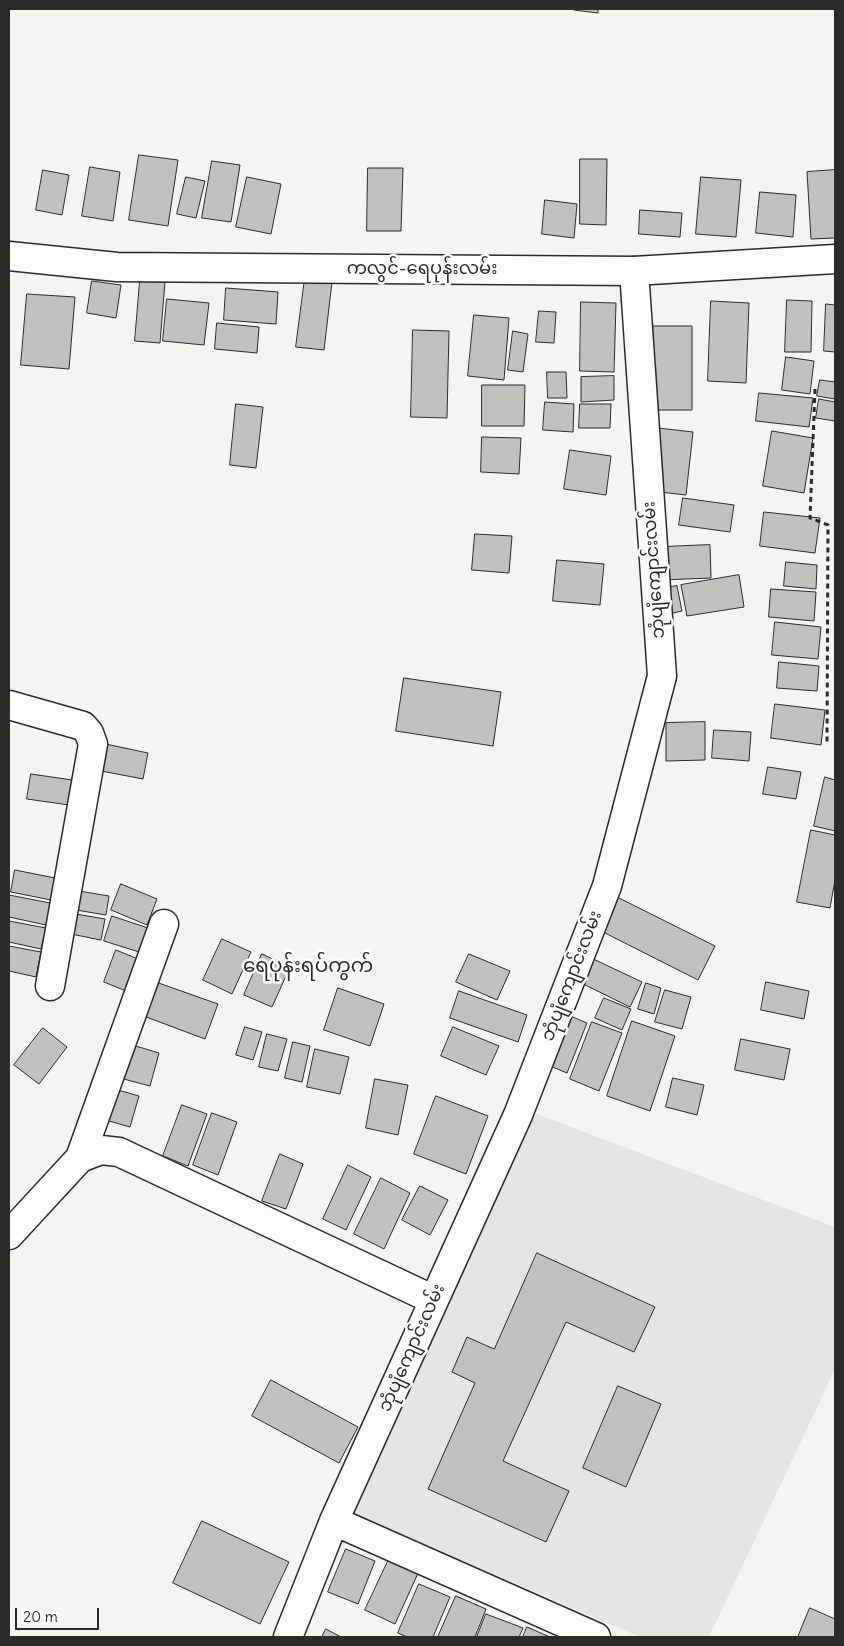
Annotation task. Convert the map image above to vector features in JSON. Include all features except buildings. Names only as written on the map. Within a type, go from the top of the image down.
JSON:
[{"type":"street","name":"ကလွင်-ရေပုန်းလမ်း","points":[[9,256],[117,267],[634,271],[835,259]]},
{"type":"street","name":"ဘုံပျံကျောင်းလမ်း","points":[[288,1637],[334,1521],[518,1115],[607,886],[662,676],[634,271]]},
{"type":"street","points":[[9,705],[83,726],[89,733],[93,744],[50,986]]},
{"type":"street","points":[[9,1235],[80,1158],[164,924]]},
{"type":"street","points":[[80,1158],[101,1150],[119,1152],[434,1300]]},
{"type":"street","points":[[334,1521],[596,1637]]},
{"type":"path","points":[[815,389],[810,518],[828,525],[827,745]]},
{"type":"shaded area","points":[[534,1113],[835,1227],[835,1369],[709,1637],[640,1637],[350,1512]]},
{"type":"district","name":"ရေပုန်းရပ်ကွက်","points":[[308,966]]}]
